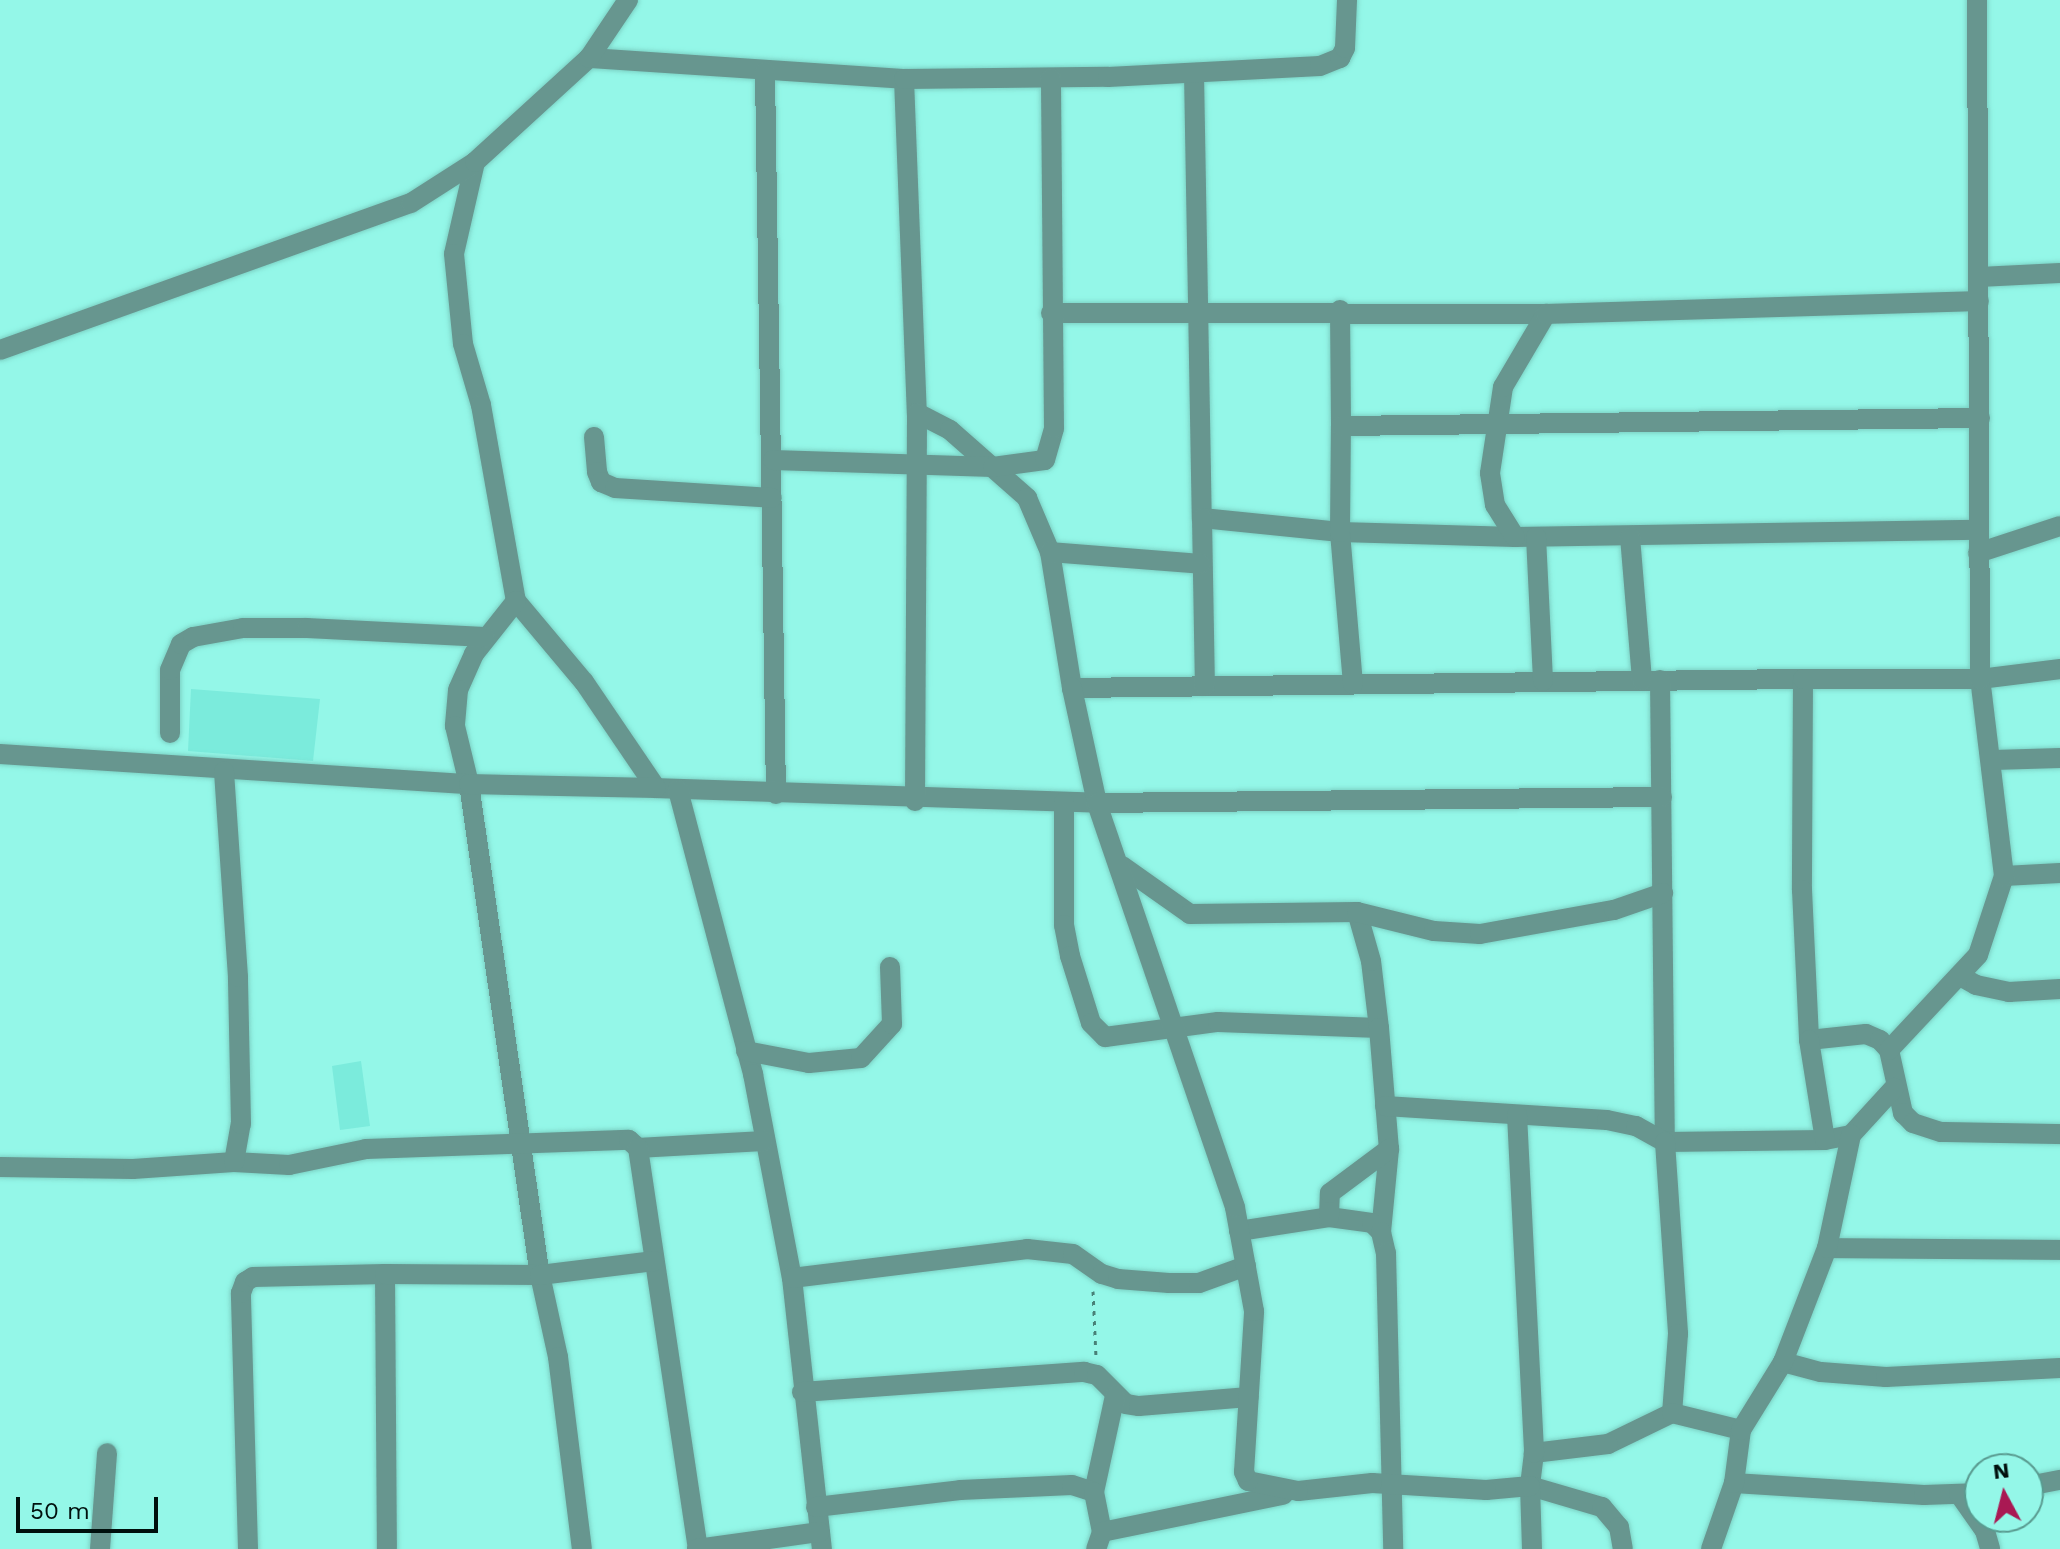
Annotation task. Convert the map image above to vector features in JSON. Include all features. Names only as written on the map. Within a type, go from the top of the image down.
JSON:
[{"type":"street","points":[[0,350],[411,203],[475,162],[589,58],[628,0]]},
{"type":"street","points":[[589,58],[904,79],[1194,73],[1330,64],[1345,48],[1347,0]]},
{"type":"street","points":[[1889,1050],[1978,955],[2004,876],[1993,760],[1980,679],[1977,0]]},
{"type":"street","points":[[765,72],[776,794]]},
{"type":"street","points":[[1194,73],[1205,686]]},
{"type":"street","points":[[773,460],[993,467],[1045,460],[1050,452],[1054,428],[1051,78]]},
{"type":"street","points":[[904,79],[917,413],[915,801]]},
{"type":"street","points":[[475,162],[454,254],[463,344],[481,405],[516,601],[584,682],[656,788]]},
{"type":"street","points":[[1979,277],[2060,273]]},
{"type":"street","points":[[1051,313],[1340,310],[1546,314],[1979,301]]},
{"type":"street","points":[[1340,310],[1340,532],[1353,684]]},
{"type":"street","points":[[1543,681],[1526,537],[1491,488],[1501,425],[1503,387],[1546,314]]},
{"type":"street","points":[[917,413],[950,430],[1027,498],[1050,552],[1072,688],[1097,803],[1122,866],[1176,1027],[1239,1231],[1254,1311],[1244,1472],[1248,1481],[1298,1491]]},
{"type":"street","points":[[1341,426],[1980,418]]},
{"type":"street","points":[[594,437],[597,472],[601,482],[615,488],[772,498]]},
{"type":"street","points":[[1202,518],[1340,532],[1526,537],[1978,530]]},
{"type":"street","points":[[1978,553],[2060,526]]},
{"type":"street","points":[[1630,537],[1651,680],[1662,797],[1665,1142],[1678,1334],[1672,1413]]},
{"type":"street","points":[[1050,552],[1201,564]]},
{"type":"street","points":[[516,601],[485,637],[458,690],[455,726],[469,784],[524,1146],[540,1275],[558,1357],[582,1549]]},
{"type":"street","points":[[170,733],[170,670],[181,644],[193,637],[243,628],[485,637]]},
{"type":"street","points":[[1072,688],[1980,679],[2060,669]]},
{"type":"street","points":[[1803,679],[1803,968],[1809,1040],[1825,1140]]},
{"type":"street","points":[[0,754],[224,771],[469,784],[656,788],[915,801],[1097,803],[1662,797]]},
{"type":"street","points":[[1993,760],[2060,758]]},
{"type":"street","points":[[224,771],[238,991],[241,1124],[234,1162]]},
{"type":"street","points":[[638,1148],[698,1549],[821,1541],[802,1392],[792,1278],[746,1051],[678,790]]},
{"type":"street","points":[[1064,802],[1064,925],[1091,1023],[1105,1037],[1218,1022],[1379,1028]]},
{"type":"street","points":[[1122,866],[1190,914],[1357,912],[1434,931],[1480,934],[1614,910],[1663,893]]},
{"type":"street","points":[[2004,876],[2060,873]]},
{"type":"street","points":[[1357,912],[1371,961],[1389,1149],[1381,1232],[1394,1483],[1393,1549]]},
{"type":"street","points":[[746,1051],[809,1063],[861,1058],[892,1024],[890,967]]},
{"type":"street","points":[[1960,976],[1976,985],[2009,992],[2060,989]]},
{"type":"street","points":[[1809,1040],[1866,1034],[1889,1050],[1894,1088],[1903,1113],[1913,1123],[1941,1132],[2060,1134]]},
{"type":"street","points":[[1711,1549],[1734,1483],[1741,1430],[1783,1362],[1827,1248],[1851,1135],[1894,1088]]},
{"type":"street","points":[[1385,1106],[1607,1120],[1636,1126],[1665,1142],[1825,1140],[1851,1135]]},
{"type":"street","points":[[1517,1115],[1534,1453],[1530,1486],[1532,1549]]},
{"type":"street","points":[[0,1167],[133,1169],[234,1162],[289,1165],[366,1149],[524,1146],[618,1139],[638,1148],[763,1141]]},
{"type":"street","points":[[1329,1217],[1330,1193],[1389,1149]]},
{"type":"street","points":[[1239,1231],[1329,1217],[1372,1223],[1381,1232]]},
{"type":"street","points":[[1827,1248],[2060,1250]]},
{"type":"street","points":[[792,1278],[1027,1249],[1073,1254],[1102,1274],[1118,1279],[1169,1283],[1199,1283],[1246,1266]]},
{"type":"street","points":[[248,1549],[245,1282],[253,1277],[540,1275],[654,1261]]},
{"type":"street","points":[[385,1274],[387,1549]]},
{"type":"street","points":[[1783,1362],[1821,1372],[1886,1377],[2060,1368]]},
{"type":"street","points":[[802,1392],[1067,1373],[1097,1375],[1115,1396],[1139,1406],[1249,1397]]},
{"type":"street","points":[[1115,1396],[1094,1492],[1099,1541],[1298,1491],[1394,1483],[1486,1490],[1530,1486],[1602,1507],[1619,1527],[1623,1549]]},
{"type":"street","points":[[1534,1453],[1608,1444],[1672,1413],[1741,1430]]},
{"type":"street","points":[[100,1549],[107,1453]]},
{"type":"street","points":[[1734,1483],[1964,1494]]},
{"type":"street","points":[[816,1507],[1015,1485],[1072,1485],[1094,1492]]},
{"type":"path","points":[[1091,1264],[1097,1375]]},
{"type":"shaded area","points":[[191,689],[320,699],[313,761],[188,751]]},
{"type":"shaded area","points":[[361,1061],[370,1126],[340,1130],[332,1066]]}]
